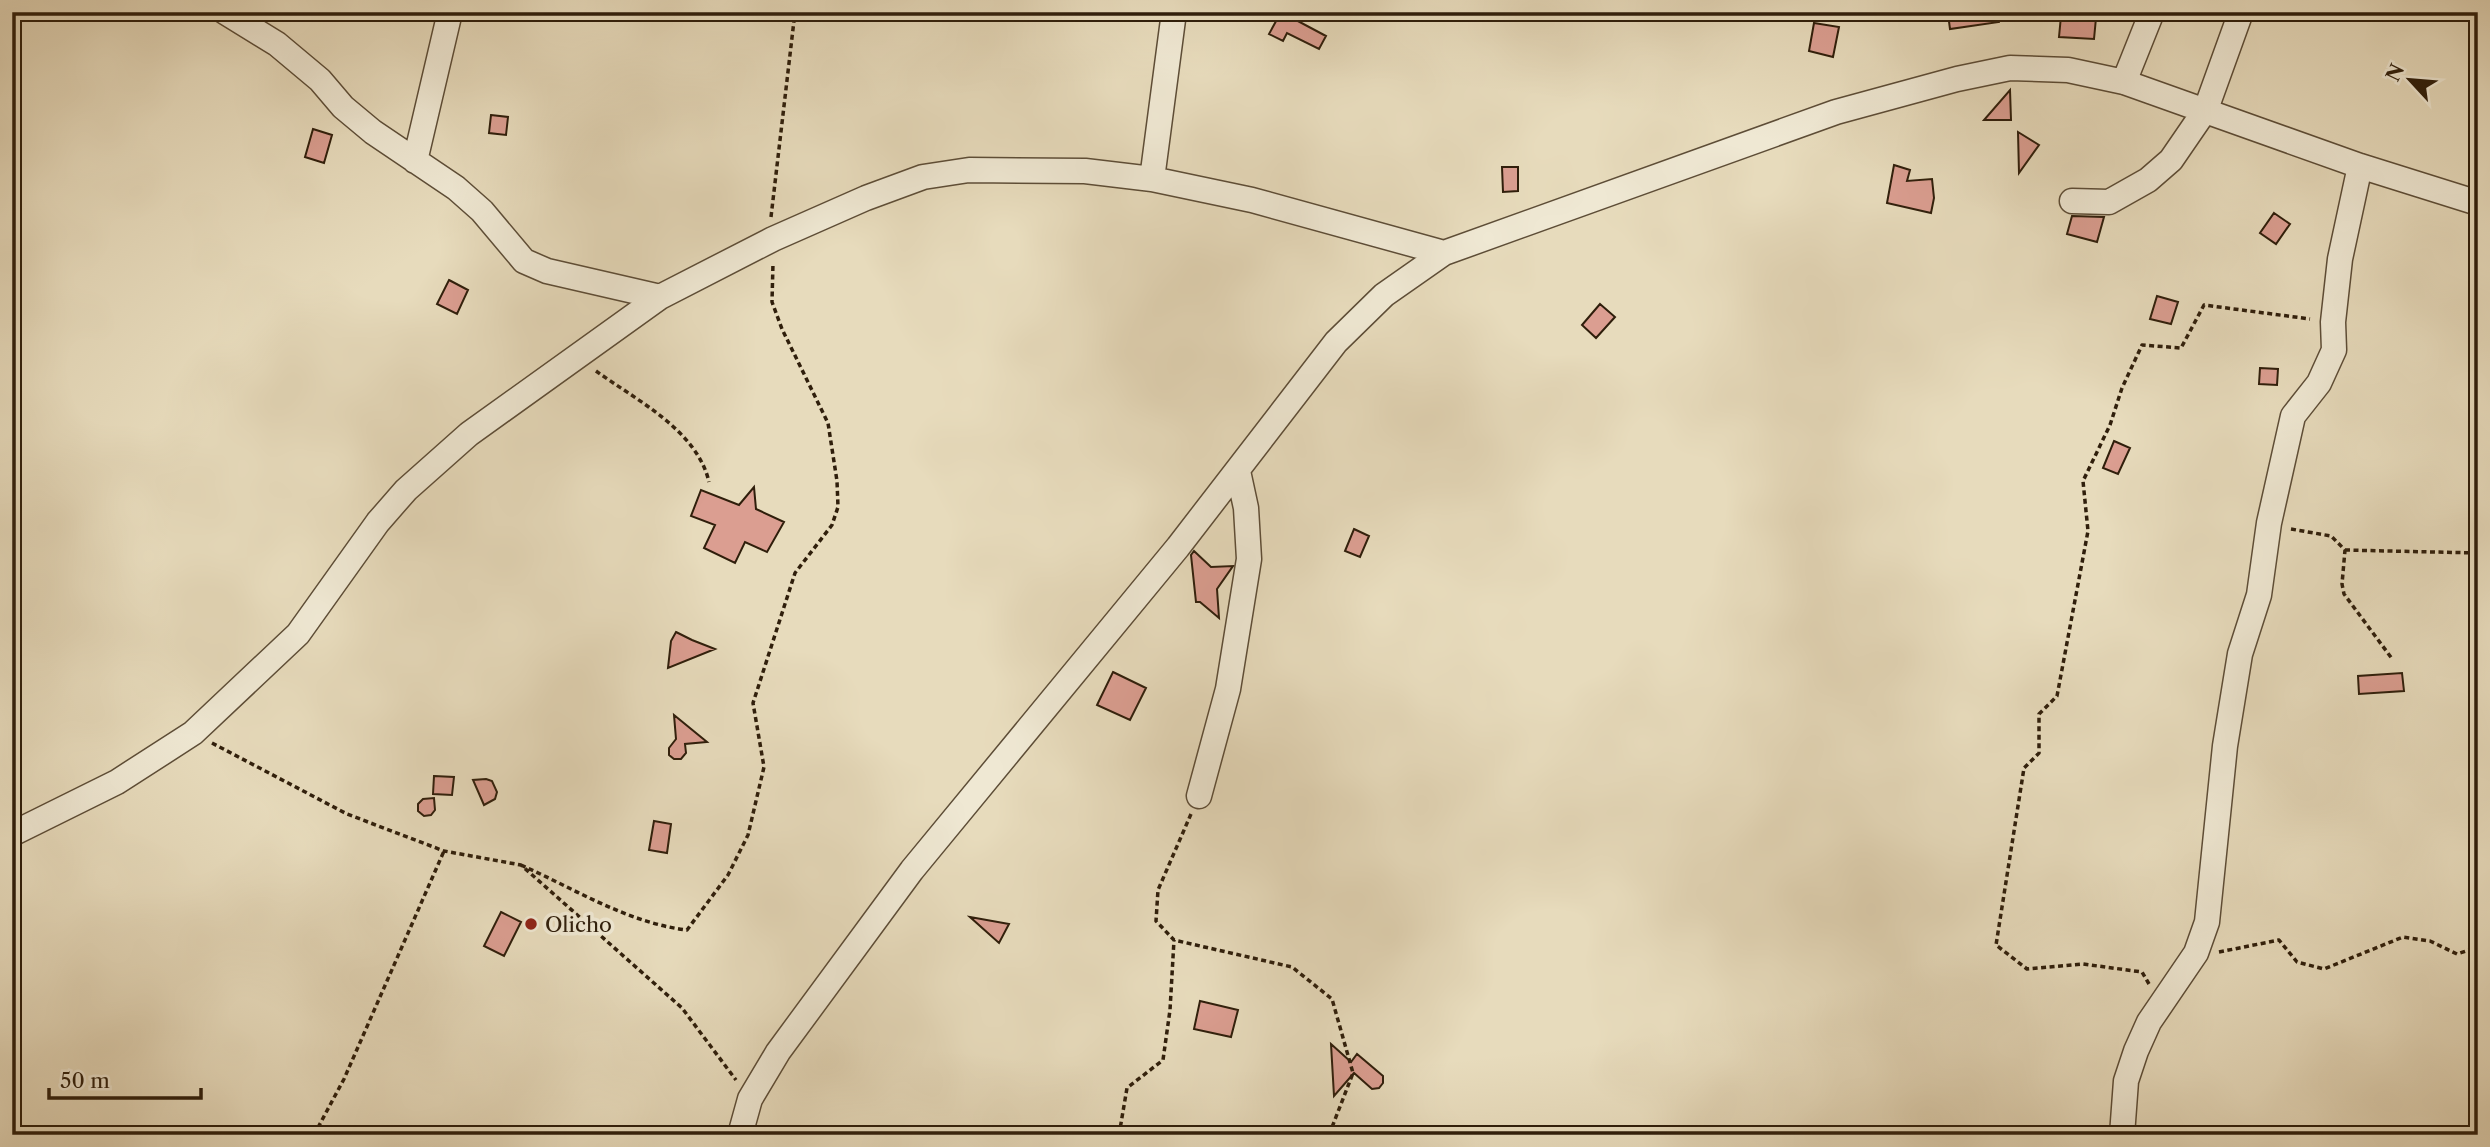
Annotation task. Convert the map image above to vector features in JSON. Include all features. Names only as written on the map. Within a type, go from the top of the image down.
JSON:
[{"type":"street","points":[[225,12],[277,44],[320,80],[343,107],[373,132],[456,188],[482,211],[524,261],[547,271],[660,297]]},
{"type":"street","points":[[415,160],[450,12]]},
{"type":"street","points":[[1152,179],[1174,12]]},
{"type":"street","points":[[2124,82],[2152,12]]},
{"type":"street","points":[[2072,201],[2109,202],[2148,180],[2171,160],[2206,109],[2241,12]]},
{"type":"street","points":[[740,1135],[750,1098],[778,1052],[912,870],[1238,471],[1336,342],[1384,295],[1444,253],[1836,112],[1956,79],[2010,68],[2068,70],[2124,82],[2360,166],[2478,202]]},
{"type":"street","points":[[2122,1135],[2126,1081],[2136,1051],[2160,1004],[2196,953],[2207,922],[2234,689],[2241,654],[2259,595],[2269,523],[2293,416],[2328,367],[2334,350],[2333,322],[2344,232],[2360,166]]},
{"type":"street","points":[[12,834],[117,782],[193,733],[298,634],[378,522],[406,490],[469,434],[660,297],[773,239],[866,198],[923,177],[969,170],[1020,168],[1086,171],[1152,179],[1252,200],[1444,253]]},
{"type":"street","points":[[1199,796],[1228,689],[1249,559],[1245,508],[1238,471]]},
{"type":"path","points":[[193,733],[347,814],[444,851],[521,865],[603,905],[664,927],[687,930],[728,875],[748,835],[764,767],[753,704],[795,573],[832,525],[838,507],[836,470],[828,424],[782,329],[772,302],[771,210],[795,12]]},
{"type":"path","points":[[2160,1004],[2142,972],[2083,964],[2027,969],[1996,945],[2024,768],[2039,754],[2039,714],[2057,696],[2081,572],[2088,531],[2083,481],[2143,345],[2181,348],[2204,305],[2333,322]]},
{"type":"path","points":[[582,353],[594,368],[686,438],[706,467],[709,482]]},
{"type":"path","points":[[2269,523],[2332,537],[2345,550],[2478,553]]},
{"type":"path","points":[[2345,550],[2342,584],[2344,594],[2393,660]]},
{"type":"path","points":[[1199,796],[1158,890],[1156,921],[1174,940],[1292,967],[1332,999],[1353,1073],[1329,1135]]},
{"type":"path","points":[[314,1135],[344,1079],[444,851]]},
{"type":"path","points":[[521,865],[682,1008],[750,1098]]},
{"type":"path","points":[[2196,953],[2214,953],[2279,940],[2297,962],[2324,969],[2403,937],[2430,941],[2457,954],[2478,947]]},
{"type":"path","points":[[1119,1135],[1127,1088],[1163,1060],[1170,1010],[1174,940]]},
{"type":"building","points":[[1281,12],[1297,12],[1294,19],[1326,36],[1319,49],[1287,33],[1283,41],[1269,34]]},
{"type":"building","points":[[1999,12],[1999,22],[1950,29],[1948,14]]},
{"type":"building","points":[[2061,16],[2096,18],[2094,39],[2059,37]]},
{"type":"building","points":[[1814,23],[1839,27],[1833,57],[1809,51]]},
{"type":"building","points":[[2010,90],[2011,120],[1984,120]]},
{"type":"building","points":[[491,115],[508,117],[506,135],[489,133]]},
{"type":"building","points":[[313,129],[332,135],[324,163],[305,157]]},
{"type":"building","points":[[2018,132],[2039,145],[2019,173]]},
{"type":"building","points":[[1894,165],[1910,170],[1907,181],[1932,179],[1934,198],[1931,213],[1887,203]]},
{"type":"building","points":[[1502,167],[1518,167],[1518,191],[1503,192]]},
{"type":"building","points":[[2274,213],[2290,224],[2276,244],[2260,233]]},
{"type":"building","points":[[2072,216],[2104,217],[2097,242],[2067,234]]},
{"type":"building","points":[[449,280],[468,290],[457,314],[437,304]]},
{"type":"building","points":[[2157,296],[2178,302],[2171,324],[2150,319]]},
{"type":"building","points":[[1600,304],[1615,317],[1596,338],[1582,325]]},
{"type":"building","points":[[2260,368],[2278,369],[2277,385],[2259,384]]},
{"type":"building","points":[[2114,441],[2130,448],[2118,474],[2103,468]]},
{"type":"building","points":[[754,487],[756,509],[784,522],[767,552],[745,542],[735,563],[704,548],[715,525],[691,516],[701,490],[739,505]]},
{"type":"building","points":[[1354,529],[1369,536],[1360,557],[1345,551]]},
{"type":"building","points":[[1194,551],[1211,567],[1233,566],[1217,589],[1219,618],[1200,602],[1196,602],[1191,555]]},
{"type":"building","points":[[676,632],[715,649],[668,668],[671,641]]},
{"type":"building","points":[[1113,672],[1146,688],[1130,720],[1097,705]]},
{"type":"building","points":[[2402,673],[2404,691],[2359,694],[2358,676]]},
{"type":"building","points":[[674,715],[707,742],[685,744],[686,753],[681,759],[674,759],[669,755],[669,748],[676,739]]},
{"type":"building","points":[[434,776],[454,777],[452,795],[433,794]]},
{"type":"building","points":[[473,780],[492,781],[497,792],[495,799],[484,805]]},
{"type":"building","points":[[434,798],[435,810],[431,815],[424,816],[418,811],[418,804],[423,799]]},
{"type":"building","points":[[654,821],[671,824],[667,853],[649,850]]},
{"type":"building","points":[[501,912],[521,922],[504,956],[484,946]]},
{"type":"building","points":[[970,917],[1009,924],[999,943]]},
{"type":"building","points":[[1200,1001],[1238,1010],[1231,1037],[1194,1029]]},
{"type":"building","points":[[1331,1044],[1351,1062],[1357,1054],[1383,1076],[1383,1083],[1379,1088],[1372,1089],[1354,1073],[1334,1096]]},
{"type":"place","name":"Olicho","points":[[531,924]]}]
